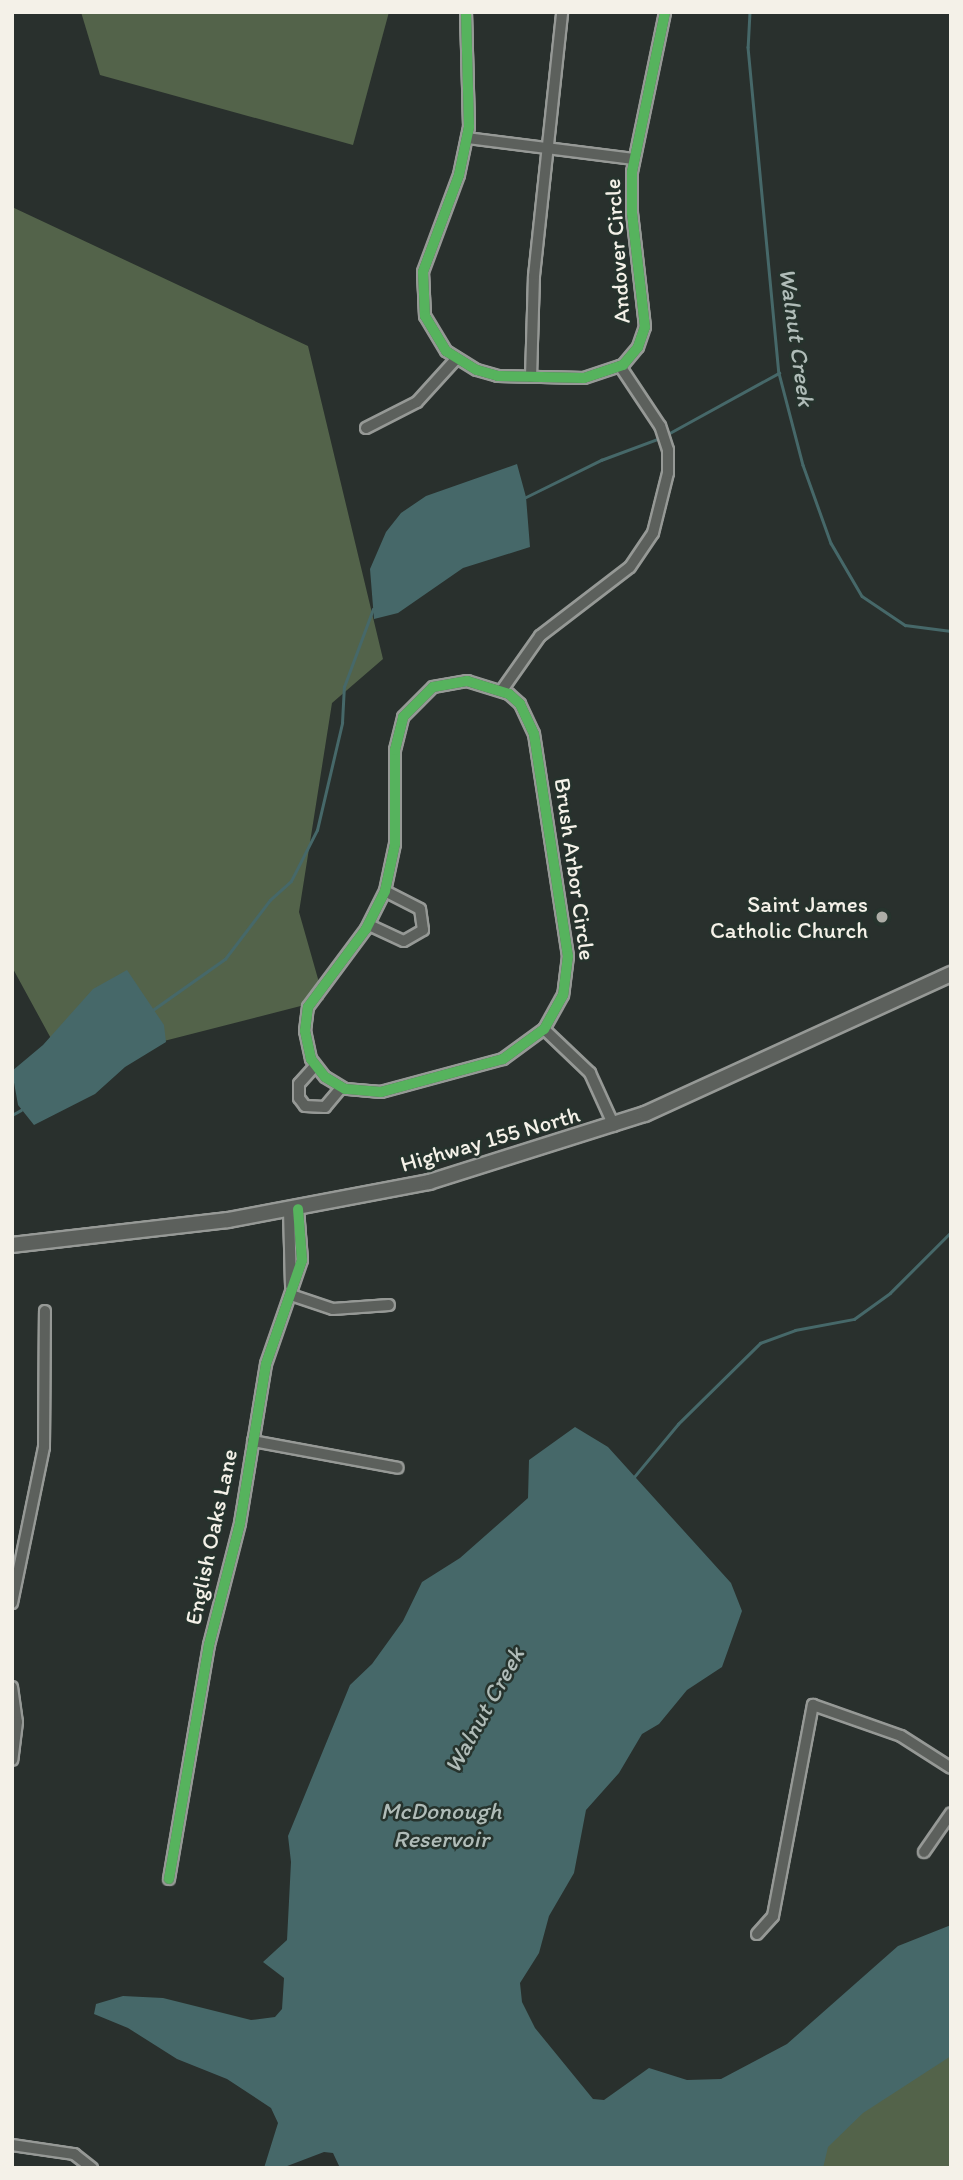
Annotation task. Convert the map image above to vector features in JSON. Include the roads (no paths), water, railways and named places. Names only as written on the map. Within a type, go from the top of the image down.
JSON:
[{"type":"main road","name":"Highway 155 North","points":[[12,1245],[294,1209],[429,1182],[614,1126],[756,1067],[951,974]]},
{"type":"street","points":[[315,1066],[299,1084],[299,1098],[305,1106],[325,1107],[341,1088],[315,1066],[305,1031],[308,1007],[369,925],[385,891],[395,844],[395,750],[403,717],[417,698],[442,684],[467,681],[502,690],[540,636],[630,567],[653,533],[668,473],[668,450],[660,426],[620,366],[591,378],[488,374],[456,359],[430,328],[421,286],[467,138],[471,86],[466,12]]},
{"type":"street","points":[[531,377],[534,276],[551,150],[562,12]]},
{"type":"street","name":"Andover Circle","points":[[620,366],[639,344],[647,317],[632,213],[633,159],[665,12]]},
{"type":"street","points":[[467,138],[633,159]]},
{"type":"street","points":[[366,428],[417,402],[456,359]]},
{"type":"street","name":"Brush Arbor Circle","points":[[341,1088],[381,1092],[492,1063],[520,1050],[544,1029],[564,995],[568,956],[534,734],[520,704],[502,690]]},
{"type":"street","points":[[369,925],[404,942],[423,930],[420,909],[385,891]]},
{"type":"street","points":[[544,1029],[590,1073],[614,1126]]},
{"type":"street","name":"English Oaks Lane","points":[[169,1879],[209,1645],[237,1541],[268,1354],[291,1295],[294,1209]]},
{"type":"street","points":[[291,1295],[333,1309],[389,1305]]},
{"type":"street","points":[[12,1603],[24,1564],[44,1447],[45,1311]]},
{"type":"street","points":[[253,1441],[398,1468]]},
{"type":"street","points":[[12,1687],[17,1722],[12,1760]]},
{"type":"street","points":[[758,1934],[774,1916],[813,1705],[901,1736],[951,1769]]},
{"type":"street","points":[[924,1852],[951,1813]]},
{"type":"street","points":[[12,2146],[74,2154],[92,2168]]},
{"type":"water","points":[[517,464],[526,497],[530,547],[463,568],[398,613],[374,619],[370,569],[386,532],[401,513],[426,496]]},
{"type":"water","points":[[127,970],[164,1025],[166,1042],[125,1067],[95,1094],[34,1125],[18,1105],[12,1071],[43,1045],[93,989]]},
{"type":"water","name":"McDonough Reservoir","points":[[575,1427],[608,1447],[731,1583],[742,1611],[722,1667],[687,1690],[659,1724],[642,1734],[619,1773],[586,1810],[574,1873],[549,1916],[539,1953],[520,1983],[522,2002],[535,2028],[593,2099],[604,2100],[649,2068],[687,2080],[721,2079],[787,2044],[898,1946],[951,1925],[951,2056],[863,2113],[828,2147],[823,2168],[340,2168],[333,2153],[324,2152],[282,2168],[264,2168],[278,2123],[271,2108],[227,2079],[177,2059],[128,2028],[94,2014],[96,2004],[123,1996],[163,1998],[251,2020],[275,2017],[282,2009],[284,1978],[263,1962],[287,1940],[291,1862],[288,1836],[350,1685],[372,1664],[403,1621],[422,1582],[460,1558],[528,1498],[529,1460]]},
{"type":"waterway","name":"Walnut Creek","points":[[750,12],[748,47],[779,373],[803,465],[831,543],[862,596],[905,625],[951,631]]},
{"type":"waterway","points":[[666,435],[779,373]]},
{"type":"waterway","points":[[526,497],[601,460],[660,438]]},
{"type":"waterway","points":[[154,1009],[225,959],[270,900],[291,881],[317,830],[342,723],[344,687],[373,609]]},
{"type":"waterway","points":[[12,1115],[21,1110]]},
{"type":"waterway","name":"Walnut Creek","points":[[634,1477],[678,1424],[760,1343],[795,1330],[854,1319],[890,1293],[951,1232]]},
{"type":"place","name":"Saint James Catholic Church","points":[[882,917]]}]
